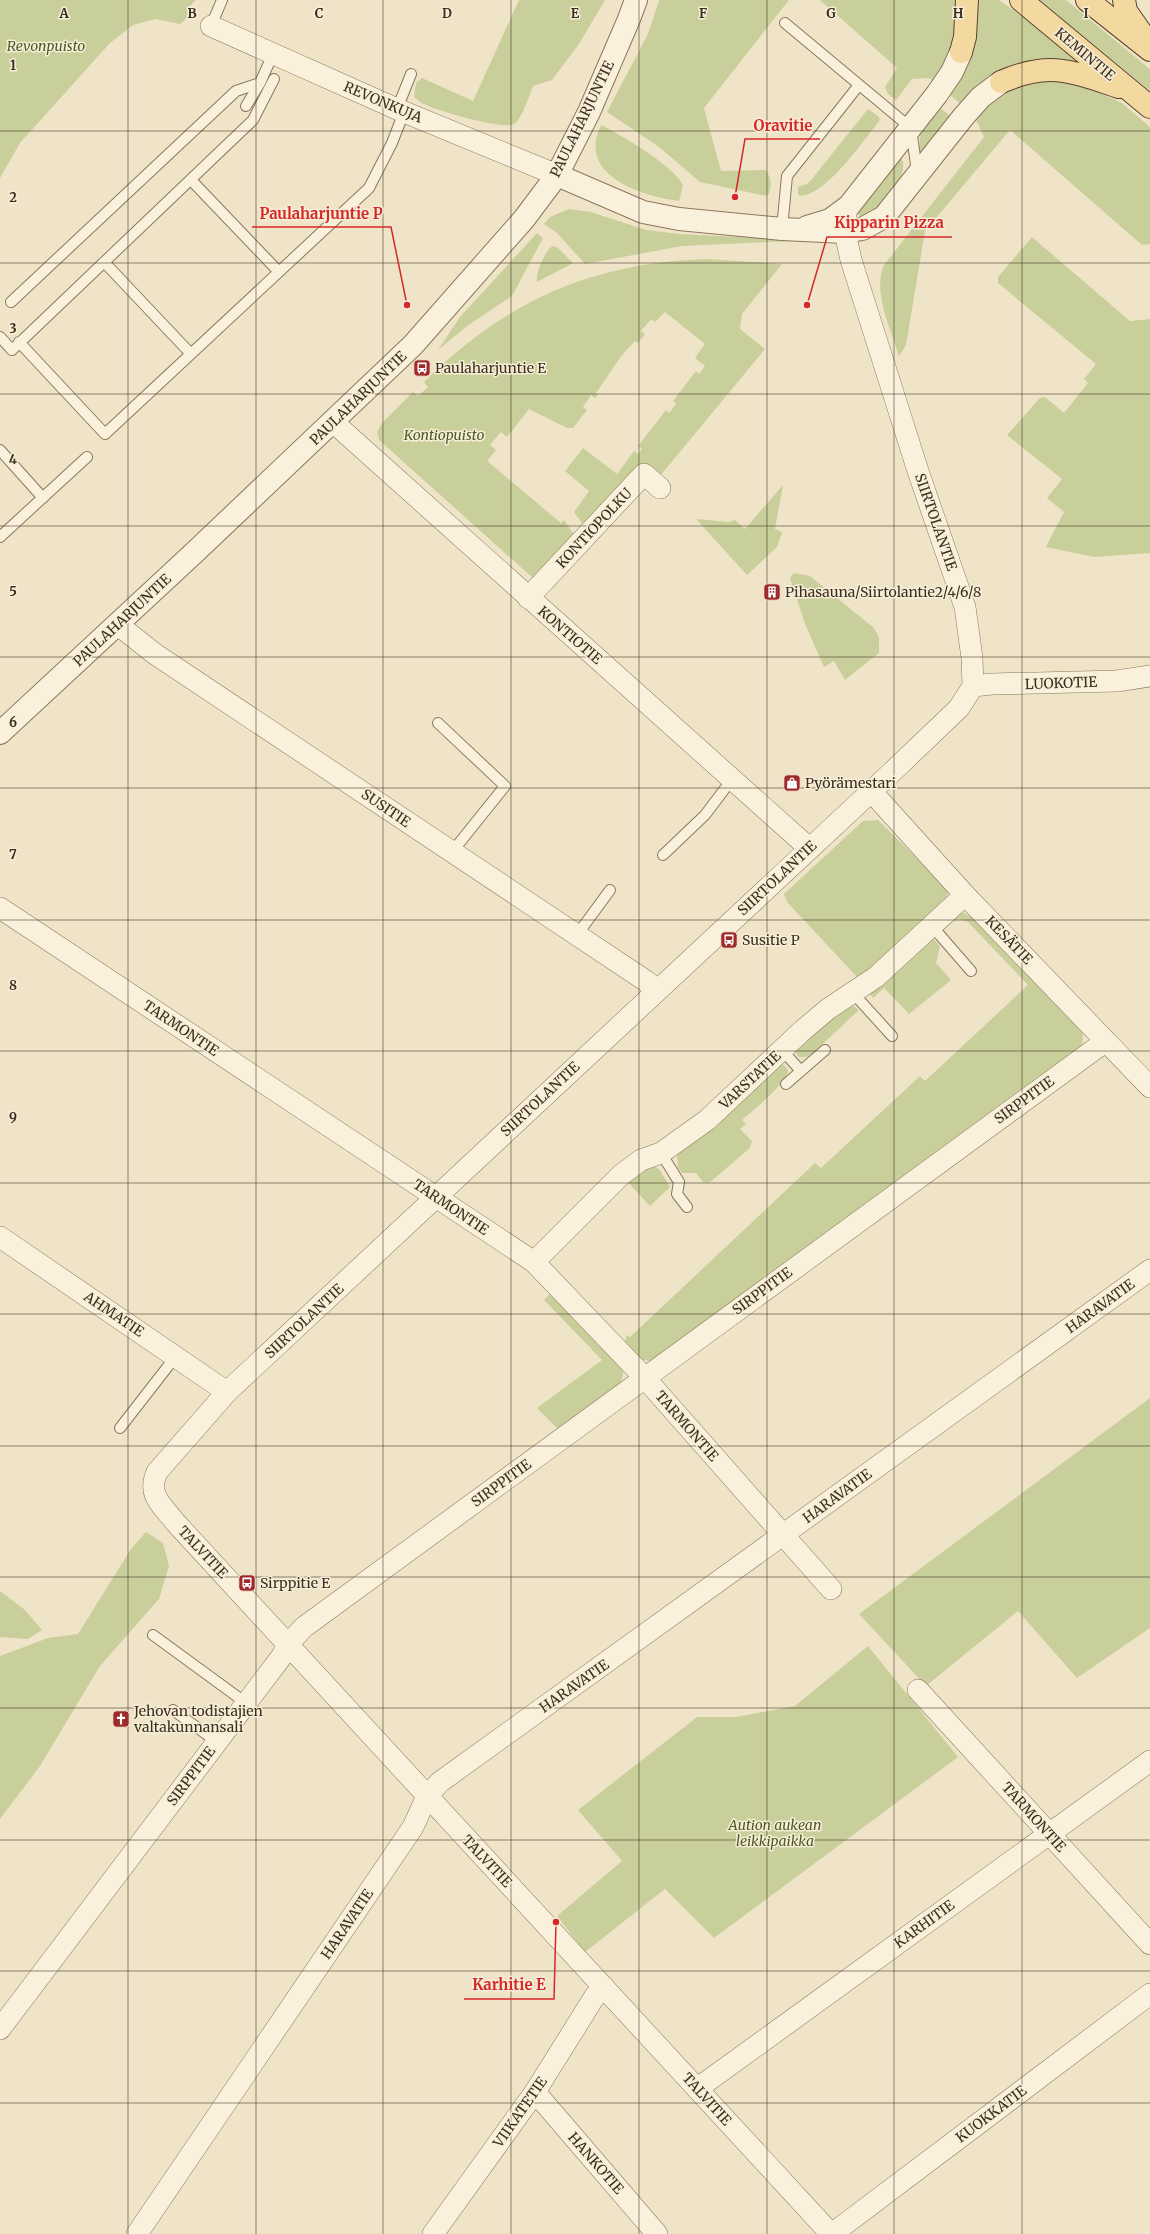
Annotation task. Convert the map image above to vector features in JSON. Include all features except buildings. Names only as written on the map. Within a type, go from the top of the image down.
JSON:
[{"type":"main road","points":[[961,52],[965,37],[967,0]]},
{"type":"main road","name":"KEMINTIE","points":[[1021,0],[1150,107]]},
{"type":"main road","points":[[1087,0],[1150,50]]},
{"type":"main road","points":[[1124,0],[1126,11],[1150,46]]},
{"type":"main road","points":[[1001,82],[1020,73],[1052,69],[1074,72],[1130,91]]},
{"type":"street","name":"PAULAHARJUNTIE","points":[[0,733],[413,345],[524,219],[557,175],[589,112],[636,0]]},
{"type":"street","name":"REVONKUJA","points":[[211,26],[401,110],[557,175]]},
{"type":"street","points":[[792,229],[830,220],[849,206],[911,128],[952,72],[961,52]]},
{"type":"street","points":[[851,260],[862,238],[884,217],[981,97],[1001,82]]},
{"type":"street","points":[[557,175],[643,212],[679,219],[845,232],[862,229],[884,217]]},
{"type":"street","name":"SIIRTOLANTIE","points":[[152,1483],[156,1472],[227,1392],[959,708],[973,686],[972,658],[964,607],[918,471],[851,260],[845,232],[845,218],[849,206]]},
{"type":"street","name":"KONTIOTIE","points":[[332,422],[528,598],[733,778],[809,848]]},
{"type":"street","name":"KONTIOPOLKU","points":[[528,598],[644,474],[660,488]]},
{"type":"street","name":"SUSITIE","points":[[116,624],[155,654],[577,935],[657,990]]},
{"type":"street","name":"LUOKOTIE","points":[[973,686],[992,684],[1117,681],[1150,676]]},
{"type":"street","name":"KESÄTIE","points":[[871,791],[965,895],[1150,1087]]},
{"type":"street","name":"VARSTATIE","points":[[534,1262],[621,1175],[641,1160],[661,1153],[707,1120],[828,1009],[876,977],[965,895]]},
{"type":"street","name":"TARMONTIE","points":[[0,908],[534,1262],[644,1377],[831,1589]]},
{"type":"street","name":"SIRPPITIE","points":[[0,2029],[282,1656],[288,1644],[304,1627],[644,1377],[1106,1041]]},
{"type":"street","name":"AHMATIE","points":[[0,1237],[227,1392]]},
{"type":"street","name":"HARAVATIE","points":[[137,2234],[413,1827],[427,1796],[440,1782],[1150,1270]]},
{"type":"street","name":"TALVITIE","points":[[152,1483],[156,1498],[174,1522],[698,2088],[831,2234]]},
{"type":"street","name":"TARMONTIE","points":[[918,1690],[1150,1944]]},
{"type":"street","name":"KARHITIE","points":[[698,2088],[1150,1760]]},
{"type":"street","name":"VIIKATETIE","points":[[433,2234],[535,2092],[595,1996],[604,1987]]},
{"type":"street","name":"KUOKKATIE","points":[[831,2234],[1150,1994]]},
{"type":"street","name":"HANKOTIE","points":[[535,2092],[657,2234]]},
{"type":"lane","points":[[211,26],[222,0]]},
{"type":"lane","points":[[785,23],[911,128],[918,174]]},
{"type":"lane","points":[[246,106],[260,83],[273,54]]},
{"type":"lane","points":[[19,342],[105,434],[369,188],[392,143],[411,74]]},
{"type":"lane","points":[[0,337],[12,350],[253,120],[274,79]]},
{"type":"lane","points":[[11,302],[236,91],[260,83]]},
{"type":"lane","points":[[792,229],[787,176],[859,85]]},
{"type":"lane","points":[[191,180],[279,272]]},
{"type":"lane","points":[[104,262],[191,354]]},
{"type":"lane","points":[[0,450],[43,498]]},
{"type":"lane","points":[[0,537],[87,457]]},
{"type":"lane","points":[[438,723],[504,786],[452,852]]},
{"type":"lane","points":[[663,855],[705,815],[733,778]]},
{"type":"lane","points":[[577,935],[610,890]]},
{"type":"lane","points":[[932,926],[971,971]]},
{"type":"lane","points":[[853,993],[892,1036]]},
{"type":"lane","points":[[782,1050],[801,1071]]},
{"type":"lane","points":[[786,1084],[825,1050]]},
{"type":"lane","points":[[661,1153],[679,1182],[677,1194],[687,1208]]},
{"type":"lane","points":[[120,1428],[176,1356]]},
{"type":"lane","points":[[153,1635],[246,1703]]},
{"type":"lane","points":[[173,1710],[217,1742]]},
{"type":"green space","name":"Revonpuisto","points":[[0,0],[196,0],[187,9],[187,18],[180,24],[156,19],[133,25],[110,43],[20,143],[0,178]]},
{"type":"green space","points":[[519,0],[605,0],[579,44],[552,80],[533,86],[520,117],[514,124],[497,124],[455,115],[421,103],[414,97],[416,83],[422,78],[473,101]]},
{"type":"green space","points":[[659,0],[789,0],[704,108],[721,171],[766,170],[771,184],[769,194],[766,196],[700,182],[659,147],[607,112],[648,34]]},
{"type":"green space","points":[[820,0],[958,0],[952,50],[934,82],[929,78],[912,79],[896,100],[888,94],[885,87],[897,68]]},
{"type":"green space","points":[[977,0],[999,0],[1048,35],[1085,65],[1066,63],[963,106],[950,95],[962,76]]},
{"type":"green space","points":[[1040,0],[1066,0],[1150,69],[1150,91]]},
{"type":"green space","points":[[1042,78],[1084,85],[1122,103],[1150,127],[1150,244],[1142,245],[1010,130],[925,231],[906,345],[899,356],[881,298],[881,275],[884,265],[984,137],[974,115],[1007,87]]},
{"type":"green space","points":[[940,108],[953,118],[919,156],[920,133]]},
{"type":"green space","points":[[868,109],[878,116],[880,120],[854,153],[831,179],[819,188],[808,194],[798,195],[798,187],[807,184],[811,180]]},
{"type":"green space","points":[[601,125],[620,135],[670,170],[679,179],[683,186],[679,201],[648,194],[631,188],[617,180],[605,170],[597,158],[596,143]]},
{"type":"green space","points":[[900,157],[903,162],[903,169],[901,177],[893,192],[876,212],[859,220],[859,211]]},
{"type":"green space","points":[[569,209],[591,212],[646,230],[680,234],[796,240],[682,246],[585,264],[557,233],[544,224],[550,217]]},
{"type":"green space","points":[[537,233],[543,238],[512,296],[467,326],[438,350],[460,317]]},
{"type":"green space","points":[[1032,237],[1130,321],[1150,319],[1150,553],[1094,557],[1046,547],[1064,512],[1047,498],[1062,479],[1007,435],[1040,398],[1045,397],[1064,413],[1088,383],[1084,379],[1096,364],[998,283],[998,277]]},
{"type":"green space","points":[[553,246],[557,247],[573,263],[537,282],[541,262]]},
{"type":"green space","name":"Kontiopuisto","points":[[706,259],[782,264],[742,314],[740,329],[765,349],[660,476],[644,463],[586,529],[574,512],[589,491],[565,471],[583,448],[617,474],[634,451],[638,454],[642,449],[638,446],[666,410],[669,413],[676,404],[673,401],[696,371],[699,374],[705,366],[695,358],[705,344],[665,312],[655,322],[651,319],[641,331],[645,334],[638,343],[635,341],[622,355],[596,393],[598,395],[595,398],[591,395],[583,407],[587,410],[573,428],[567,428],[529,409],[507,437],[501,432],[490,445],[496,450],[487,461],[561,523],[564,520],[573,533],[571,538],[533,578],[379,440],[377,432],[382,423],[413,392],[418,396],[428,387],[424,382],[455,354],[486,329],[519,309],[553,292],[588,278],[664,262]]},
{"type":"green space","points":[[783,485],[775,529],[782,532],[777,547],[747,575],[696,519],[729,522],[735,520],[745,529]]},
{"type":"green space","points":[[794,573],[810,576],[874,628],[879,638],[879,653],[845,680],[834,661],[824,667],[805,624],[790,578]]},
{"type":"green space","points":[[878,820],[948,889],[947,905],[861,978],[857,977],[787,902],[784,894],[863,821]]},
{"type":"green space","points":[[962,912],[974,918],[1081,1030],[1083,1035],[1082,1048],[651,1361],[642,1360],[623,1346],[627,1335],[630,1337],[815,1163],[821,1168],[920,1076],[925,1081],[1028,985],[968,922],[959,919],[954,921],[942,932],[941,930],[954,914]]},
{"type":"green space","points":[[931,936],[940,946],[936,963],[951,980],[909,1014],[884,988],[873,998],[869,993]]},
{"type":"green space","points":[[852,1005],[859,1010],[813,1053],[806,1057],[799,1057],[794,1050],[802,1039]]},
{"type":"green space","points":[[780,1061],[788,1070],[786,1076],[776,1089],[742,1120],[746,1124],[740,1129],[752,1141],[750,1148],[709,1183],[703,1182],[696,1173],[682,1173],[678,1168],[677,1154]]},
{"type":"green space","points":[[652,1165],[659,1169],[670,1187],[650,1206],[626,1180]]},
{"type":"green space","points":[[551,1293],[624,1370],[620,1386],[559,1430],[537,1408],[602,1360],[544,1300]]},
{"type":"green space","points":[[1150,1398],[1150,1628],[1077,1678],[1018,1611],[926,1686],[859,1614]]},
{"type":"green space","points":[[146,1532],[163,1543],[169,1566],[159,1599],[100,1666],[40,1766],[0,1819],[0,1656],[48,1638],[78,1634],[131,1549]]},
{"type":"green space","points":[[0,1591],[25,1610],[42,1630],[28,1639],[0,1637]]},
{"type":"green space","name":"Aution aukean leikkipaikka","points":[[868,1646],[958,1757],[714,1938],[665,1889],[585,1952],[557,1916],[622,1861],[578,1810],[697,1717],[736,1717],[795,1706]]},
{"type":"place","name":"Oravitie","points":[[735,197]]},
{"type":"place","name":"Paulaharjuntie P","points":[[407,305]]},
{"type":"place","name":"Kipparin Pizza","points":[[807,305]]},
{"type":"place","name":"Paulaharjuntie E","points":[[422,368]]},
{"type":"place","name":"Pihasauna/Siirtolantie2/4/6/8","points":[[772,592]]},
{"type":"place","name":"Pyörämestari","points":[[792,783]]},
{"type":"place","name":"Susitie P","points":[[729,940]]},
{"type":"place","name":"Sirppitie E","points":[[247,1583]]},
{"type":"place","name":"Jehovan todistajien valtakunnansali","points":[[121,1719]]},
{"type":"place","name":"Karhitie E","points":[[556,1922]]}]
